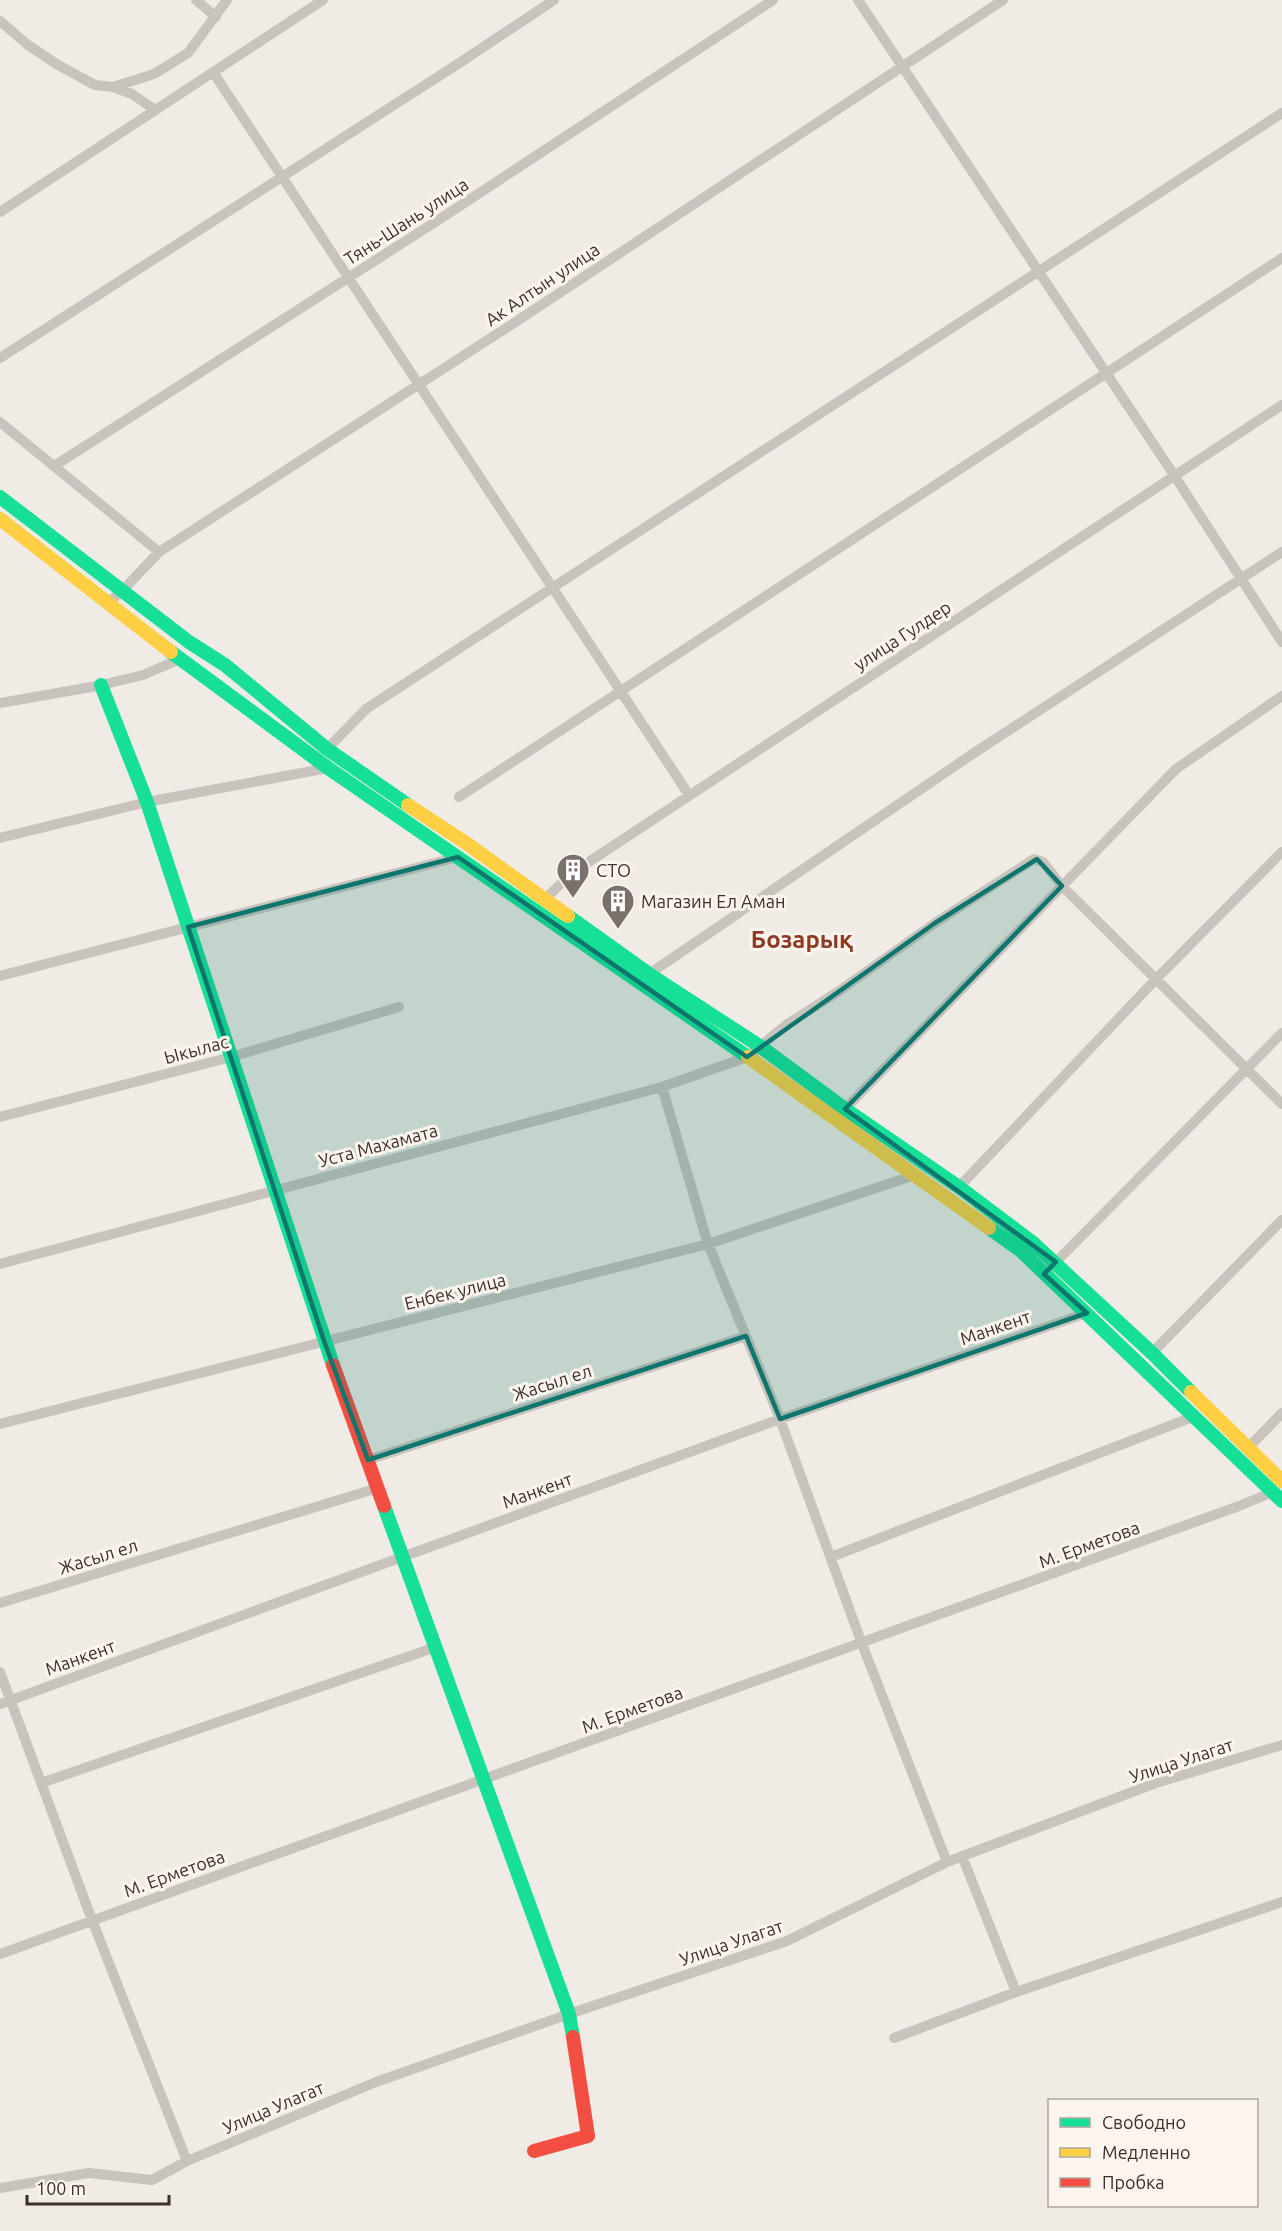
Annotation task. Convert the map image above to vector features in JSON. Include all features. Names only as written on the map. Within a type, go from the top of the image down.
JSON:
[{"type":"main road","points":[[0,497],[189,642],[225,665],[327,749],[959,1187],[1056,1262],[1248,1448],[1279,1491]]},
{"type":"main road","points":[[0,519],[107,604],[328,768],[747,1057],[1020,1250],[1195,1416],[1279,1491]]},
{"type":"main road","points":[[101,685],[147,802],[276,1189],[324,1341],[569,2014],[588,2136],[534,2151]]},
{"type":"street","points":[[196,0],[216,16]]},
{"type":"street","points":[[113,87],[154,74],[188,53],[227,0]]},
{"type":"street","points":[[0,212],[322,0]]},
{"type":"street","points":[[0,358],[554,0]]},
{"type":"street","name":"Тянь-Шань улица","points":[[54,466],[350,277],[773,0]]},
{"type":"street","points":[[858,0],[1282,642]]},
{"type":"street","name":"Ак Алтын улица","points":[[107,604],[159,552],[1003,0]]},
{"type":"street","points":[[0,21],[28,45],[58,65],[95,85],[113,87],[132,94],[155,110]]},
{"type":"street","points":[[213,72],[689,795]]},
{"type":"street","points":[[327,749],[366,709],[1282,113]]},
{"type":"street","points":[[459,797],[1282,258]]},
{"type":"street","name":"улица Гулдер","points":[[545,899],[572,873],[1282,405]]},
{"type":"street","points":[[0,422],[159,552]]},
{"type":"street","points":[[649,974],[970,755],[1282,552]]},
{"type":"street","points":[[0,703],[143,675],[180,659]]},
{"type":"street","points":[[844,1109],[1176,769],[1282,696]]},
{"type":"street","points":[[0,838],[147,802],[328,768]]},
{"type":"street","points":[[959,1187],[1156,979],[1282,852]]},
{"type":"street","points":[[0,976],[458,857]]},
{"type":"street","name":"Уста Махамата","points":[[0,1264],[662,1087],[747,1057],[786,1025],[839,992],[935,923],[1032,859],[1043,862],[1062,886],[1282,1104]]},
{"type":"street","name":"Ыкылас","points":[[0,1117],[231,1057],[399,1007]]},
{"type":"street","points":[[1044,1274],[1282,1033]]},
{"type":"street","points":[[662,1087],[708,1244],[780,1419],[862,1644],[947,1862]]},
{"type":"street","name":"Енбек улица","points":[[0,1424],[708,1244],[915,1175]]},
{"type":"street","points":[[1152,1353],[1282,1220]]},
{"type":"street","name":"Манкент","points":[[5,1702],[780,1419],[1087,1313]]},
{"type":"street","name":"Жасыл ел","points":[[368,1460],[746,1336]]},
{"type":"street","points":[[1248,1448],[1282,1413]]},
{"type":"street","points":[[831,1557],[1195,1416]]},
{"type":"street","name":"Жасыл ел","points":[[0,1603],[378,1488]]},
{"type":"street","name":"М. Ерметова","points":[[0,1954],[862,1644],[1279,1491]]},
{"type":"street","points":[[42,1783],[436,1647]]},
{"type":"street","points":[[0,1672],[5,1702],[42,1783],[92,1920],[187,2161]]},
{"type":"street","name":"Улица Улагат","points":[[0,2188],[89,2173],[152,2180],[187,2161],[376,2082],[787,1941],[962,1856],[1156,1783],[1282,1745]]},
{"type":"street","points":[[962,1856],[1016,1992]]},
{"type":"street","points":[[894,2038],[1016,1992],[1282,1902]]},
{"type":"highlighted area","points":[[458,857],[747,1057],[935,923],[1037,859],[1062,886],[845,1109],[1056,1262],[1044,1274],[1087,1313],[780,1419],[746,1336],[368,1460],[324,1341],[188,927]]},
{"type":"traffic: fast","points":[[0,497],[189,642],[225,665],[327,749],[408,805]]},
{"type":"traffic: fast","points":[[171,652],[328,768],[748,1057]]},
{"type":"traffic: fast","points":[[101,685],[147,802],[333,1365]]},
{"type":"traffic: fast","points":[[568,916],[649,974],[761,1047],[845,1109],[959,1187],[1032,1242],[1191,1392]]},
{"type":"traffic: fast","points":[[989,1228],[1020,1250],[1282,1501]]},
{"type":"traffic: fast","points":[[384,1506],[569,2014],[573,2037]]},
{"type":"traffic: slow","points":[[0,519],[171,652]]},
{"type":"traffic: slow","points":[[408,805],[466,843],[568,916]]},
{"type":"traffic: slow","points":[[748,1057],[989,1228]]},
{"type":"traffic: slow","points":[[1191,1392],[1282,1481]]},
{"type":"traffic: jam","points":[[333,1365],[384,1506]]},
{"type":"traffic: jam","points":[[534,2151],[588,2136],[573,2037]]},
{"type":"place","name":"СТО","points":[[573,899]]},
{"type":"place","name":"Магазин Ел Аман","points":[[618,930]]},
{"type":"district","name":"Бозарық","points":[[802,939]]}]
